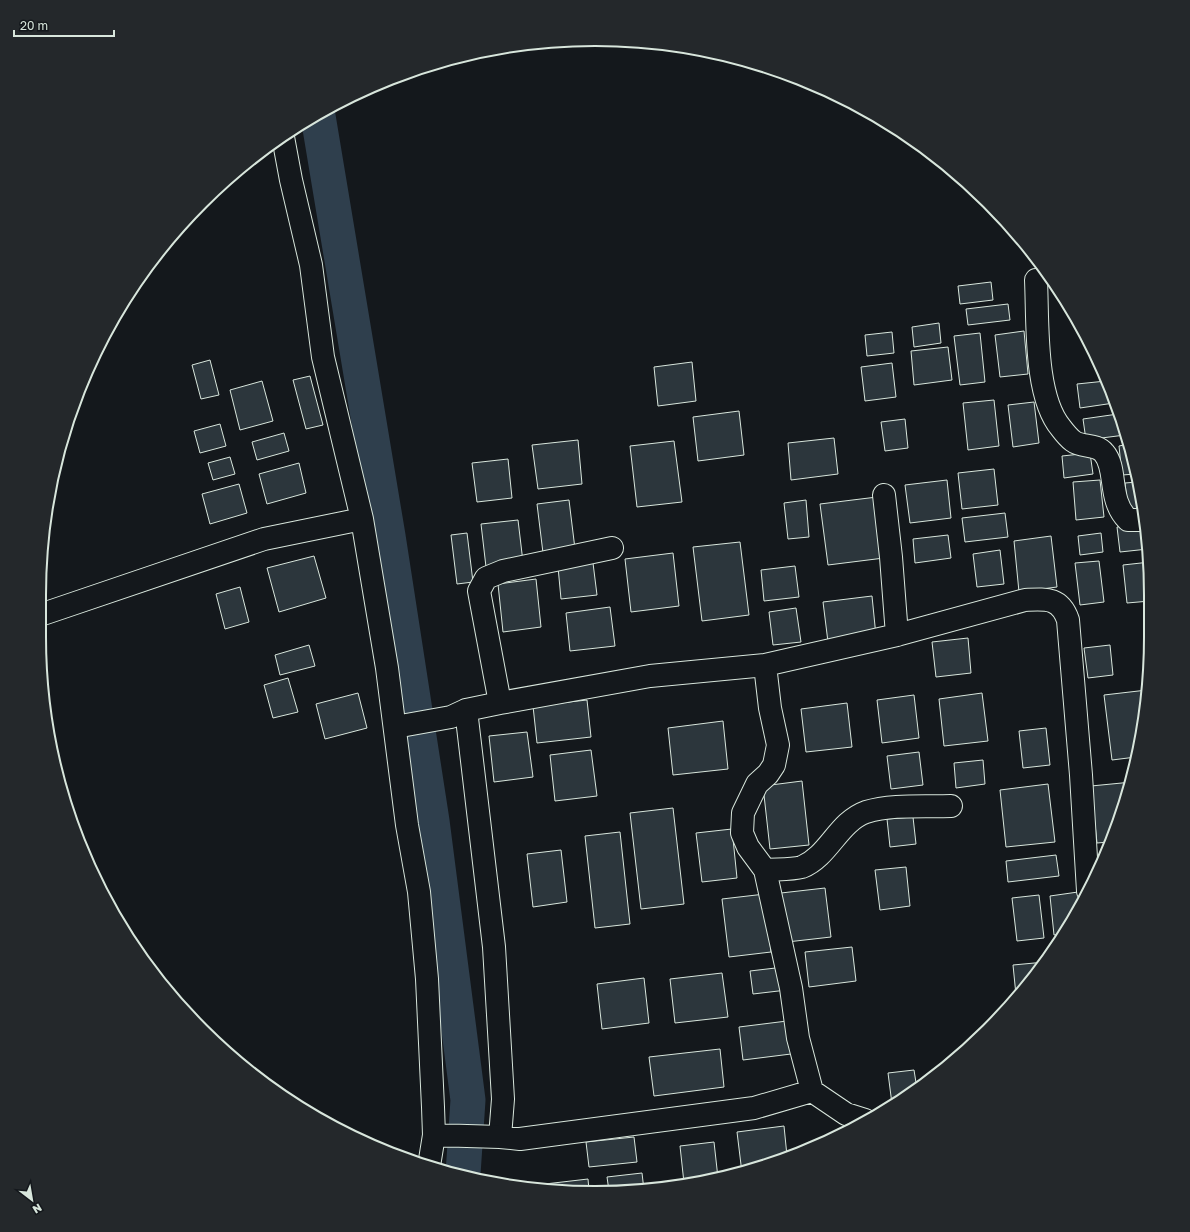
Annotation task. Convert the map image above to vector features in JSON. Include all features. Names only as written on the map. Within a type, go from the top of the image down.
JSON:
[{"type":"street","points":[[284,143],[291,180],[311,265],[323,357],[362,519],[387,668],[401,726],[407,825],[419,892],[442,1135],[431,1161]]},
{"type":"street","points":[[1036,280],[1043,390],[1051,412],[1060,427],[1074,442],[1097,447],[1104,453],[1109,465],[1117,506],[1128,520],[1138,520]]},
{"type":"street","points":[[884,495],[892,557],[897,635]]},
{"type":"street","points":[[46,613],[264,539],[362,519]]},
{"type":"street","points":[[500,703],[479,591],[486,578],[503,571],[612,548]]},
{"type":"street","points":[[401,726],[500,703],[650,676],[765,665],[897,635],[1025,600],[1042,599],[1055,601],[1064,609],[1068,620],[1087,880]]},
{"type":"street","points":[[765,665],[770,708],[778,745],[774,765],[768,774],[757,784],[743,813],[742,833],[748,847],[765,870],[783,950],[798,1038],[812,1091],[846,1114],[859,1118]]},
{"type":"street","points":[[459,713],[494,947],[503,1099],[495,1136]]},
{"type":"street","points":[[765,870],[801,867],[819,856],[851,820],[866,812],[895,808],[951,806]]},
{"type":"street","points":[[442,1135],[495,1136],[520,1139],[754,1108],[812,1091]]},
{"type":"building","points":[[991,282],[993,300],[960,304],[958,286]]},
{"type":"building","points":[[1008,304],[1010,320],[968,325],[966,309]]},
{"type":"building","points":[[939,323],[941,343],[914,347],[912,327]]},
{"type":"building","points":[[1024,331],[1028,374],[1000,377],[995,335]]},
{"type":"building","points":[[892,332],[894,353],[867,356],[865,335]]},
{"type":"building","points":[[980,333],[985,382],[960,385],[954,336]]},
{"type":"building","points":[[948,347],[952,380],[914,385],[911,351]]},
{"type":"building","points":[[210,360],[219,395],[201,399],[192,365]]},
{"type":"building","points":[[692,362],[696,401],[658,406],[654,367]]},
{"type":"building","points":[[892,363],[896,397],[865,401],[861,367]]},
{"type":"building","points":[[310,376],[323,425],[306,429],[293,380]]},
{"type":"building","points":[[262,381],[273,421],[240,430],[230,390]]},
{"type":"building","points":[[1100,382],[1109,404],[1080,408],[1077,384]]},
{"type":"building","points":[[994,400],[999,446],[968,450],[963,403]]},
{"type":"building","points":[[1034,402],[1039,443],[1013,447],[1008,405]]},
{"type":"building","points":[[739,411],[744,455],[698,461],[693,417]]},
{"type":"building","points":[[1113,415],[1120,436],[1086,440],[1083,419]]},
{"type":"building","points":[[905,419],[908,448],[885,451],[881,422]]},
{"type":"building","points":[[220,424],[226,446],[200,453],[194,431]]},
{"type":"building","points":[[284,433],[289,451],[257,460],[252,442]]},
{"type":"building","points":[[834,438],[838,474],[791,480],[788,443]]},
{"type":"building","points":[[578,440],[582,484],[538,489],[532,445]]},
{"type":"building","points":[[674,441],[682,502],[637,507],[630,446]]},
{"type":"building","points":[[1123,445],[1130,474],[1122,475],[1119,446]]},
{"type":"building","points":[[1090,453],[1093,474],[1064,478],[1062,456]]},
{"type":"building","points":[[230,457],[235,474],[213,480],[208,463]]},
{"type":"building","points":[[508,459],[512,498],[477,502],[472,463]]},
{"type":"building","points":[[299,463],[306,493],[267,504],[259,474]]},
{"type":"building","points":[[994,469],[998,505],[962,509],[958,473]]},
{"type":"building","points":[[947,480],[951,518],[910,523],[905,485]]},
{"type":"building","points":[[1100,480],[1104,517],[1076,520],[1073,482]]},
{"type":"building","points":[[1132,482],[1138,517],[1129,518],[1125,483]]},
{"type":"building","points":[[239,484],[247,513],[210,524],[202,494]]},
{"type":"building","points":[[877,497],[884,558],[828,565],[820,504]]},
{"type":"building","points":[[569,500],[575,549],[543,553],[537,504]]},
{"type":"building","points":[[806,500],[809,537],[788,539],[784,503]]},
{"type":"building","points":[[1005,513],[1008,537],[965,542],[962,518]]},
{"type":"building","points":[[518,520],[523,562],[486,567],[481,524]]},
{"type":"building","points":[[1139,525],[1142,550],[1120,552],[1117,527]]},
{"type":"building","points":[[467,533],[473,582],[457,584],[451,535]]},
{"type":"building","points":[[1101,533],[1103,552],[1080,555],[1078,536]]},
{"type":"building","points":[[948,535],[951,558],[915,563],[913,539]]},
{"type":"building","points":[[1051,536],[1057,587],[1019,592],[1014,541]]},
{"type":"building","points":[[740,542],[749,615],[702,621],[693,547]]},
{"type":"building","points":[[1000,550],[1004,584],[977,587],[973,554]]},
{"type":"building","points":[[673,553],[679,606],[631,612],[625,559]]},
{"type":"building","points":[[314,556],[326,598],[279,612],[267,568]]},
{"type":"building","points":[[1099,561],[1104,602],[1080,605],[1075,563]]},
{"type":"building","points":[[593,563],[597,595],[561,599],[558,567]]},
{"type":"building","points":[[1143,563],[1144,602],[1127,603],[1123,565]]},
{"type":"building","points":[[795,566],[799,597],[764,601],[761,570]]},
{"type":"building","points":[[536,579],[541,627],[503,632],[498,584]]},
{"type":"building","points":[[240,587],[249,622],[225,629],[216,594]]},
{"type":"building","points":[[872,596],[876,636],[828,642],[823,602]]},
{"type":"building","points":[[610,607],[615,646],[570,651],[566,613]]},
{"type":"building","points":[[796,608],[801,642],[773,645],[769,612]]},
{"type":"building","points":[[968,638],[971,673],[936,677],[932,642]]},
{"type":"building","points":[[309,645],[315,666],[280,675],[275,655]]},
{"type":"building","points":[[1110,645],[1113,675],[1088,678],[1084,648]]},
{"type":"building","points":[[288,678],[298,712],[273,718],[264,685]]},
{"type":"building","points":[[1141,691],[1130,758],[1112,760],[1104,695]]},
{"type":"building","points":[[358,693],[367,728],[325,739],[316,704]]},
{"type":"building","points":[[982,693],[988,741],[944,746],[939,699]]},
{"type":"building","points":[[914,695],[919,738],[882,743],[877,700]]},
{"type":"building","points":[[587,700],[591,737],[537,743],[533,706]]},
{"type":"building","points":[[847,703],[852,747],[806,752],[801,709]]},
{"type":"building","points":[[723,721],[728,769],[673,775],[668,728]]},
{"type":"building","points":[[1046,728],[1050,765],[1023,768],[1019,731]]},
{"type":"building","points":[[527,732],[533,777],[494,782],[489,736]]},
{"type":"building","points":[[591,750],[597,796],[555,801],[550,755]]},
{"type":"building","points":[[919,752],[923,785],[891,789],[887,756]]},
{"type":"building","points":[[983,760],[985,784],[956,788],[954,763]]},
{"type":"building","points":[[802,781],[809,845],[770,849],[763,786]]},
{"type":"building","points":[[1124,783],[1115,813],[1104,842],[1097,843],[1091,786]]},
{"type":"building","points":[[1048,784],[1055,842],[1006,847],[1000,790]]},
{"type":"building","points":[[673,808],[684,904],[641,909],[630,813]]},
{"type":"building","points":[[913,817],[916,844],[890,847],[887,819]]},
{"type":"building","points":[[732,829],[737,878],[702,882],[696,833]]},
{"type":"building","points":[[620,832],[630,924],[595,928],[585,836]]},
{"type":"building","points":[[561,850],[567,902],[533,907],[527,854]]},
{"type":"building","points":[[1056,855],[1059,876],[1008,882],[1006,861]]},
{"type":"building","points":[[906,867],[910,906],[880,910],[875,870]]},
{"type":"building","points":[[825,888],[831,937],[787,942],[781,893]]},
{"type":"building","points":[[1081,892],[1070,912],[1054,935],[1050,896]]},
{"type":"building","points":[[765,894],[771,952],[729,957],[722,899]]},
{"type":"building","points":[[1039,895],[1044,938],[1017,941],[1012,898]]},
{"type":"building","points":[[852,947],[856,981],[809,987],[805,952]]},
{"type":"building","points":[[1037,963],[1015,990],[1013,965]]},
{"type":"building","points":[[784,967],[787,990],[753,994],[750,971]]},
{"type":"building","points":[[722,973],[728,1017],[675,1023],[670,979]]},
{"type":"building","points":[[644,978],[649,1023],[602,1029],[597,984]]},
{"type":"building","points":[[787,1021],[791,1054],[743,1060],[739,1027]]},
{"type":"building","points":[[720,1049],[724,1087],[654,1096],[649,1057]]},
{"type":"building","points":[[914,1070],[916,1082],[891,1099],[888,1073]]},
{"type":"building","points":[[784,1126],[787,1151],[741,1166],[737,1132]]},
{"type":"building","points":[[634,1137],[637,1162],[589,1167],[586,1142]]},
{"type":"building","points":[[714,1142],[717,1172],[683,1178],[680,1146]]},
{"type":"building","points":[[642,1173],[643,1184],[608,1186],[607,1177]]},
{"type":"building","points":[[588,1179],[589,1186],[559,1185],[547,1184]]},
{"type":"waterway","points":[[319,121],[388,536],[432,821],[468,1100],[463,1169]]}]
